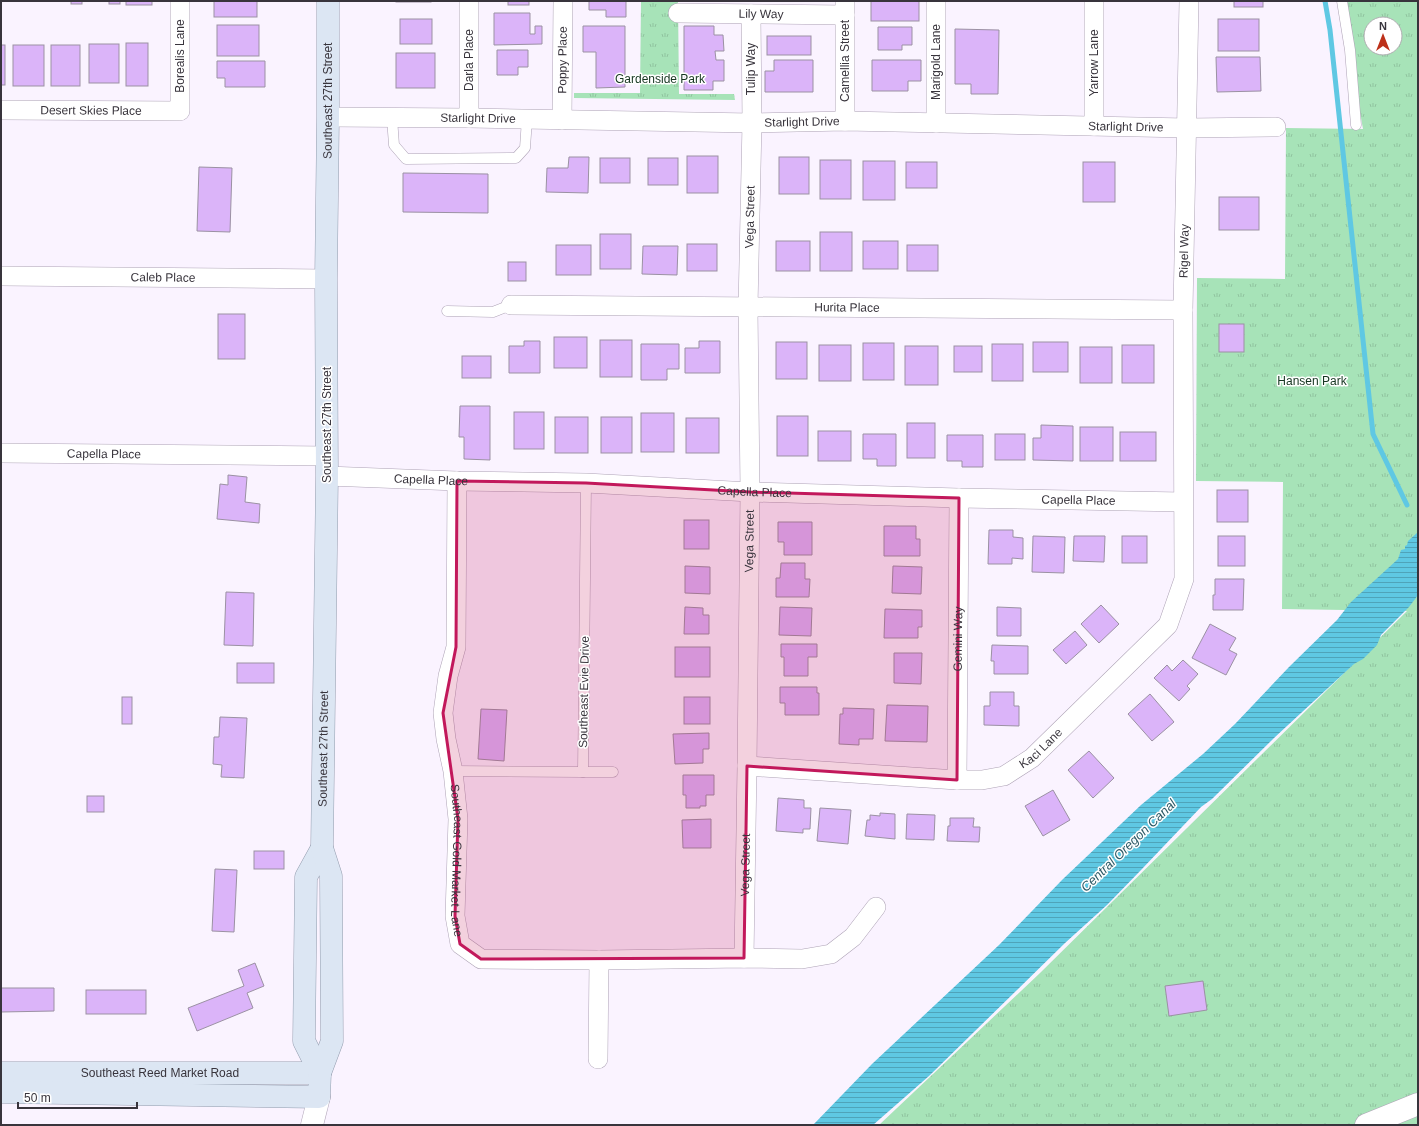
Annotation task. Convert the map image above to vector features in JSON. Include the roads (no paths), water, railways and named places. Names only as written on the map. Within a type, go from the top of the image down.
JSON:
[{"type":"main road","name":"Southeast 27th Street","points":[[312,1125],[319,1097],[320,1073],[332,1041],[331,876],[322,848],[327,466],[326,279],[328,1]]},
{"type":"main road","name":"Southeast Reed Market Road","points":[[1,1073],[320,1073]]},
{"type":"main road","name":"Southeast Reed Market Road","points":[[1,1092],[319,1097]]},
{"type":"main road","name":"Southeast 27th Street","points":[[319,1097],[324,1125]]},
{"type":"main road","points":[[1366,1125],[1418,1104]]},
{"type":"street","name":"Borealis Lane","points":[[180,1],[180,111]]},
{"type":"street","name":"Darla Place","points":[[469,1],[469,118]]},
{"type":"street","name":"Poppy Place","points":[[562,1],[562,120]]},
{"type":"street","name":"Marigold Lane","points":[[936,1],[936,123]]},
{"type":"street","name":"Yarrow Lane","points":[[1094,1],[1094,126]]},
{"type":"street","name":"Rigel Way","points":[[1183,502],[1182,310],[1189,1]]},
{"type":"street","name":"Lily Way","points":[[678,13],[751,14],[845,8]]},
{"type":"street","name":"Camellia Street","points":[[845,8],[845,121]]},
{"type":"street","name":"Tulip Way","points":[[751,14],[752,123]]},
{"type":"street","name":"Desert Skies Place","points":[[1,110],[180,111]]},
{"type":"street","name":"Starlight Drive","points":[[328,117],[752,123],[845,121],[1187,128],[1276,127]]},
{"type":"street","name":"Vega Street","points":[[744,958],[750,492],[748,307],[752,123]]},
{"type":"street","name":"Caleb Place","points":[[1,276],[326,279]]},
{"type":"street","name":"Hurita Place","points":[[511,305],[1182,310]]},
{"type":"street","name":"Capella Place","points":[[1,453],[327,466],[457,480],[586,483],[750,492],[1183,502]]},
{"type":"street","name":"Southeast Gold Market Lane","points":[[457,480],[456,647],[448,676],[443,713],[446,739],[453,771],[458,819],[455,916],[460,944],[481,959],[802,959],[831,954],[853,937],[876,907]]},
{"type":"street","name":"Gemini Way","points":[[957,780],[959,498]]},
{"type":"street","name":"Kaci Lane","points":[[747,766],[957,780],[982,780],[1004,776],[1032,758],[1168,625],[1184,579],[1183,502]]},
{"type":"street","points":[[598,1059],[599,960]]},
{"type":"lane","points":[[1342,1],[1350,50],[1356,125]]},
{"type":"lane","points":[[392,118],[394,145],[406,159],[516,158],[525,148],[527,119]]},
{"type":"lane","points":[[447,311],[493,312],[511,305]]},
{"type":"lane","name":"Southeast Evie Drive","points":[[583,772],[586,483]]},
{"type":"lane","points":[[453,771],[613,772]]},
{"type":"water","name":"Central Oregon Canal","points":[[1418,532],[1418,595],[1409,607],[1381,635],[1377,645],[1363,659],[1354,664],[1274,738],[1212,799],[1201,807],[1107,905],[1065,943],[929,1076],[873,1125],[813,1125],[872,1064],[999,945],[1063,879],[1141,805],[1203,754],[1235,724],[1289,667],[1337,620],[1351,602],[1398,559],[1401,550],[1405,549],[1408,541]]},
{"type":"waterway","points":[[1325,1],[1330,30],[1373,434],[1407,505]]},
{"type":"park label","name":"Gardenside Park","points":[[660,79]]},
{"type":"park label","name":"Hansen Park","points":[[1312,381]]}]
